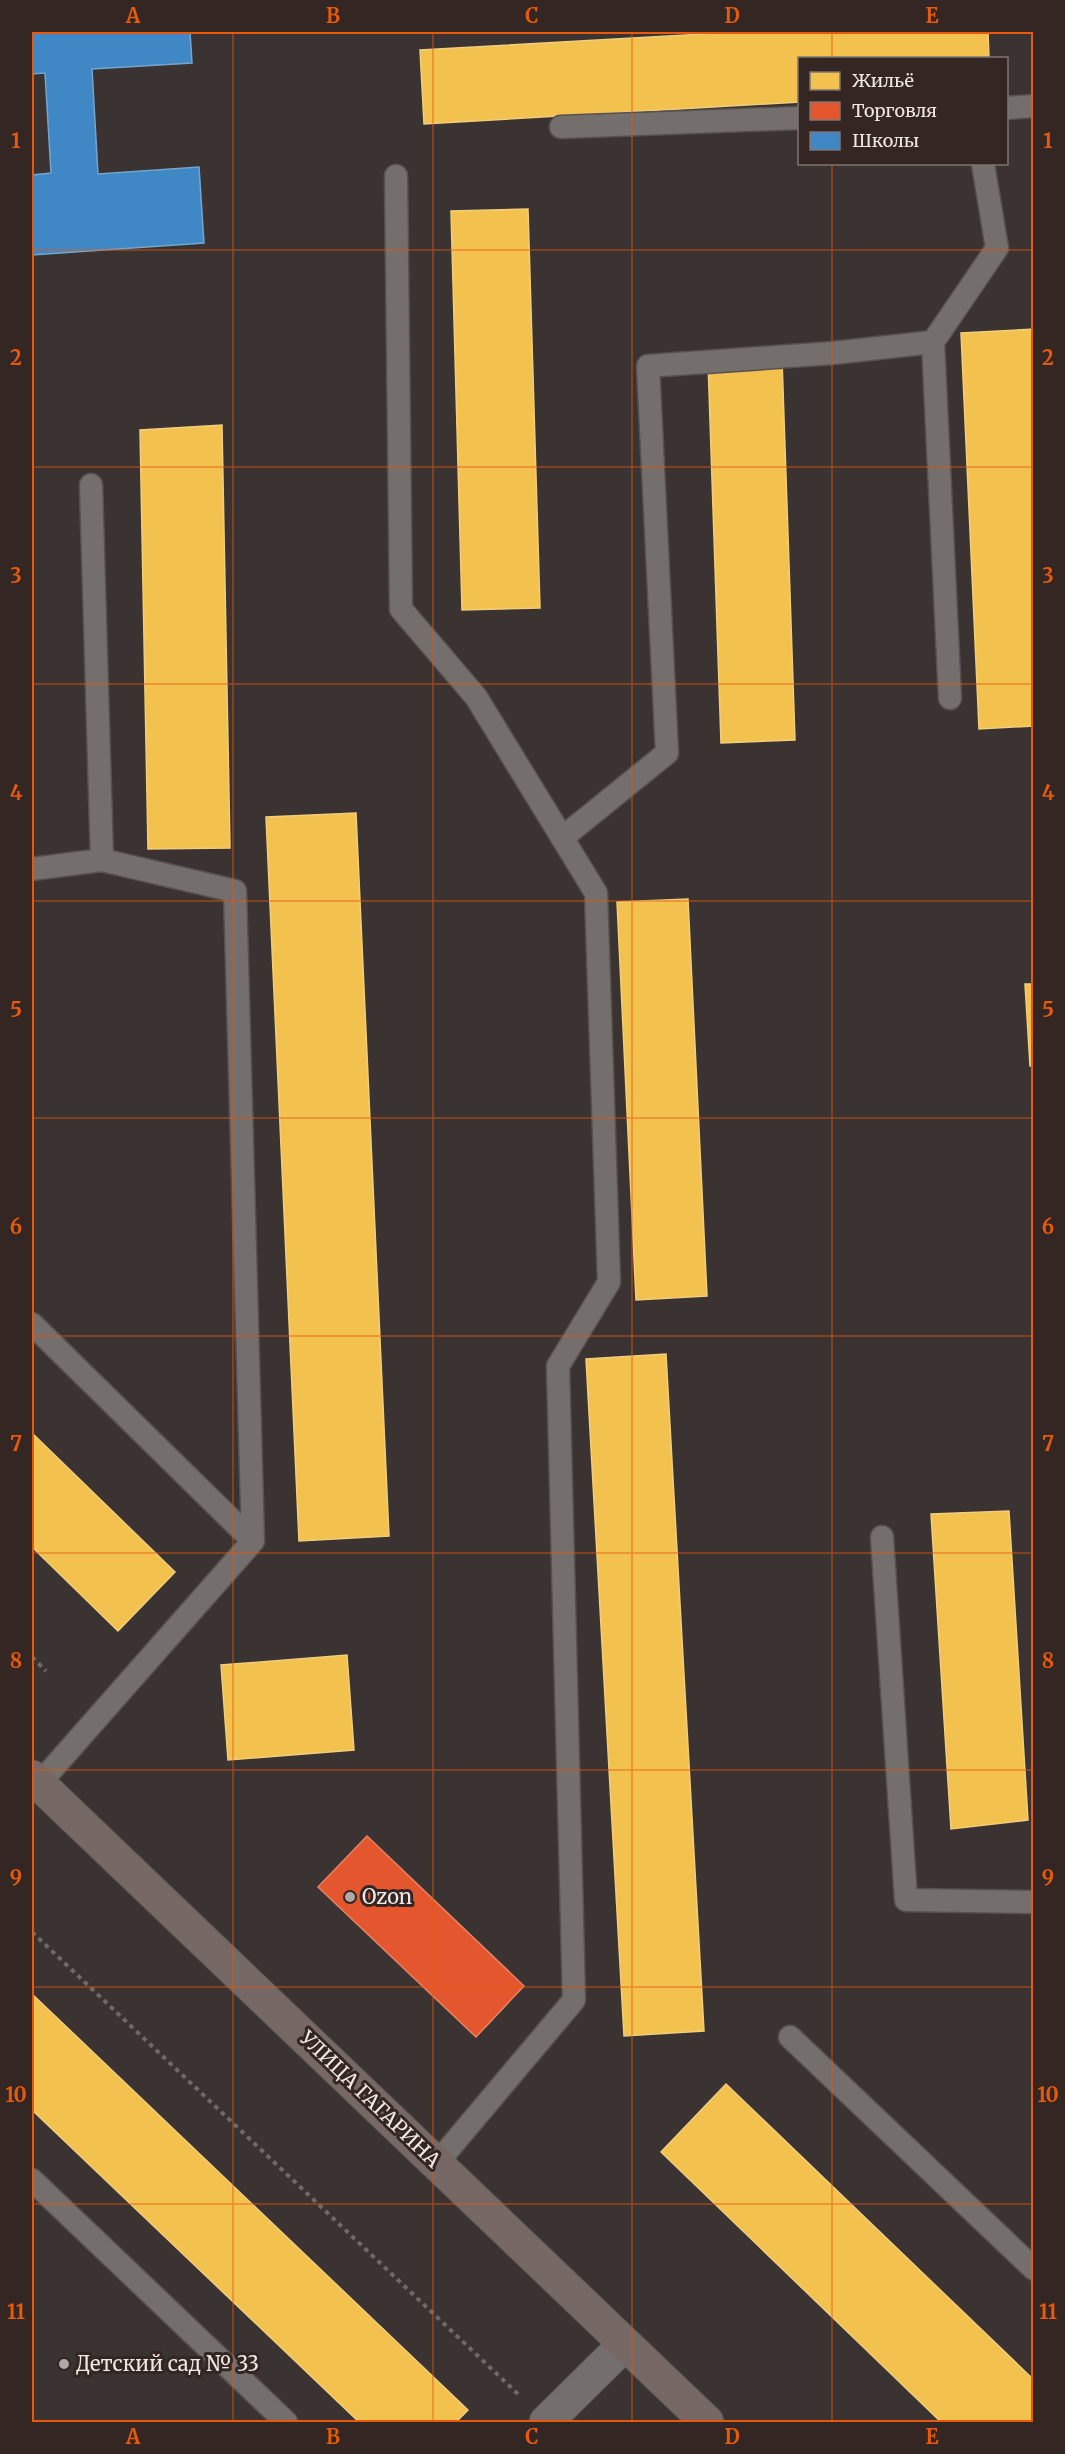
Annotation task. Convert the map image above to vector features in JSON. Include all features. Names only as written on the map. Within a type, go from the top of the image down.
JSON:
[{"type":"main road","name":"УЛИЦА ГАГАРИНА","points":[[35,1781],[707,2422]]},
{"type":"street","points":[[547,2422],[625,2344]]},
{"type":"lane","points":[[1008,108],[1034,105]]},
{"type":"lane","points":[[561,127],[798,118]]},
{"type":"lane","points":[[950,698],[933,342],[997,248],[983,165]]},
{"type":"lane","points":[[396,176],[401,609],[476,697],[596,893],[609,1281],[558,1366],[574,2000],[437,2163]]},
{"type":"lane","points":[[562,838],[667,753],[648,366],[833,353],[933,342]]},
{"type":"lane","points":[[92,485],[102,860]]},
{"type":"lane","points":[[32,869],[102,860],[235,891],[254,1541],[35,1781]]},
{"type":"lane","points":[[32,1324],[254,1541]]},
{"type":"lane","points":[[882,1537],[906,1900],[1034,1902]]},
{"type":"lane","points":[[790,2037],[1034,2268]]},
{"type":"lane","points":[[32,2180],[286,2422]]},
{"type":"path","points":[[32,1657],[46,1671]]},
{"type":"path","points":[[32,1932],[547,2422]]},
{"type":"building: Жильё","points":[[740,32],[988,32],[989,57],[798,57],[798,102],[424,124],[420,50]]},
{"type":"building: Жильё","points":[[528,209],[540,608],[462,610],[451,211]]},
{"type":"building: Жильё","points":[[1034,329],[1034,726],[979,729],[961,333]]},
{"type":"building: Жильё","points":[[782,359],[795,740],[721,743],[708,362]]},
{"type":"building: Жильё","points":[[222,425],[230,848],[148,849],[140,430]]},
{"type":"building: Жильё","points":[[356,813],[389,1536],[299,1541],[266,817]]},
{"type":"building: Жильё","points":[[688,899],[707,1296],[636,1300],[617,902]]},
{"type":"building: Жильё","points":[[1025,984],[1034,984],[1034,1066],[1030,1066]]},
{"type":"building: Жильё","points":[[666,1354],[704,2031],[624,2036],[586,1359]]},
{"type":"building: Жильё","points":[[32,1433],[175,1572],[118,1631],[32,1547]]},
{"type":"building: Жильё","points":[[1009,1511],[1028,1820],[951,1829],[931,1514]]},
{"type":"building: Жильё","points":[[347,1655],[354,1750],[228,1760],[221,1665]]},
{"type":"building: Жильё","points":[[32,1994],[468,2410],[456,2422],[359,2422],[32,2110]]},
{"type":"building: Жильё","points":[[726,2084],[1034,2380],[1034,2422],[941,2422],[661,2152]]},
{"type":"building: Торговля","points":[[367,1836],[524,1986],[476,2037],[318,1887]]},
{"type":"building: Школы","points":[[32,32],[190,32],[192,63],[92,69],[98,174],[199,167],[204,243],[32,255],[32,175],[51,173],[45,73],[32,74]]},
{"type":"place","name":"Ozon","points":[[350,1897]]},
{"type":"place","name":"Детский сад № 33","points":[[64,2364]]}]
